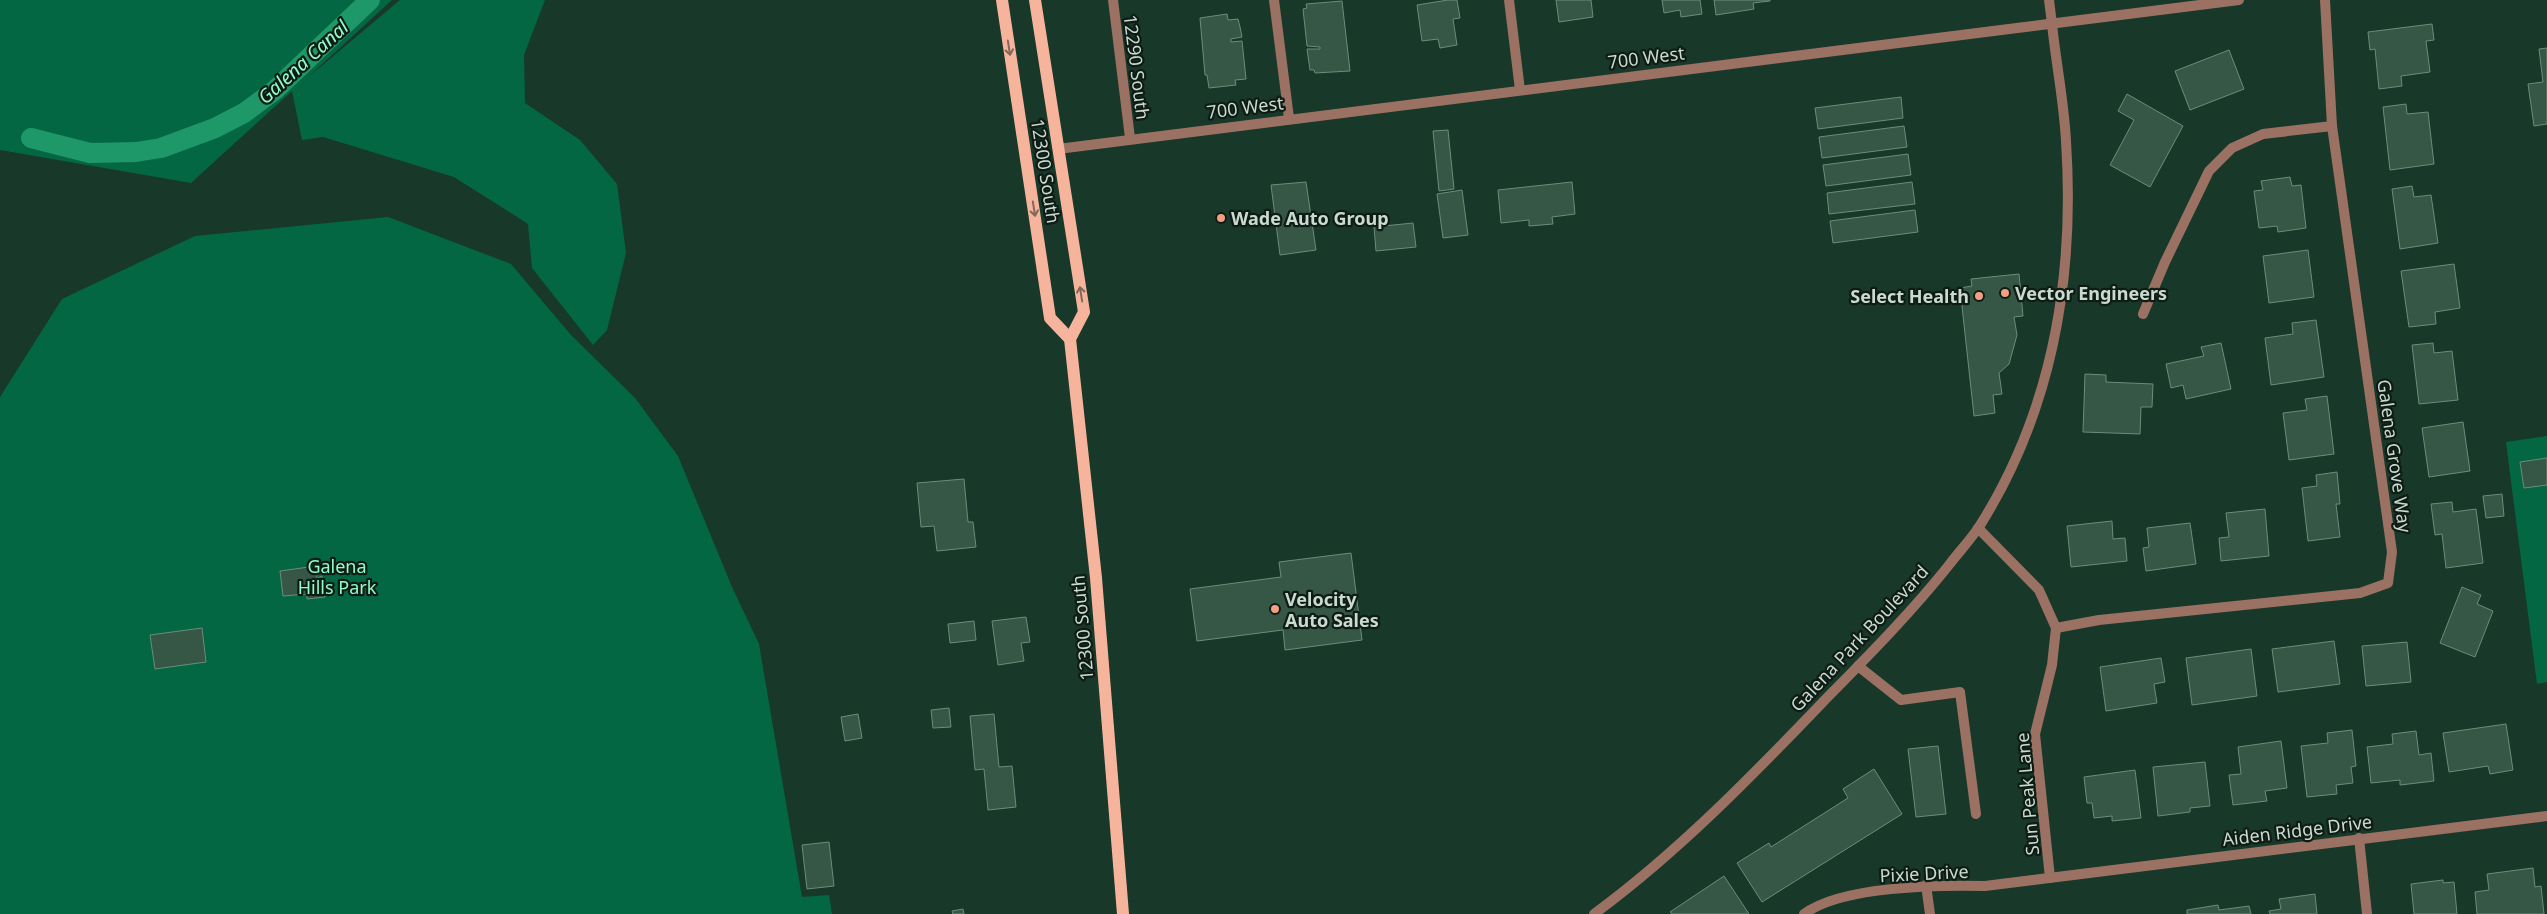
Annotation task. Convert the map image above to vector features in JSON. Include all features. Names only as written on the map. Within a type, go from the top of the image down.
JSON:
[{"type":"main road","name":"12300 South","points":[[1002,0],[1050,318],[1070,339]]},
{"type":"main road","name":"12300 South","points":[[1035,0],[1084,312],[1070,339],[1096,578],[1123,914]]},
{"type":"street","name":"12290 South","points":[[1112,0],[1130,138]]},
{"type":"street","points":[[1274,0],[1289,118]]},
{"type":"street","points":[[1509,0],[1520,90]]},
{"type":"street","name":"Galena Park Boulevard","points":[[1594,914],[1626,890],[1756,771],[1918,603],[1978,528],[2007,476],[2031,420],[2049,370],[2068,254],[2069,202],[2066,138],[2050,0]]},
{"type":"street","name":"700 West","points":[[1058,148],[2239,0]]},
{"type":"street","name":"Galena Grove Way","points":[[2056,628],[2099,620],[2360,593],[2388,582],[2392,552],[2332,126],[2325,0]]},
{"type":"street","points":[[2143,314],[2165,262],[2209,171],[2232,148],[2264,134],[2332,126]]},
{"type":"street","points":[[1978,528],[2039,590],[2056,628]]},
{"type":"street","name":"Sun Peak Lane","points":[[2050,878],[2035,734],[2052,664],[2056,628]]},
{"type":"street","points":[[1858,666],[1901,700],[1960,692],[1976,814]]},
{"type":"street","name":"Aiden Ridge Drive","points":[[2050,878],[2547,816]]},
{"type":"street","points":[[2359,838],[2368,914]]},
{"type":"street","name":"Pixie Drive","points":[[1804,914],[1810,909],[1865,893],[1926,885],[1985,886],[2050,878]]},
{"type":"street","points":[[1926,885],[1930,914]]},
{"type":"green space","points":[[0,0],[392,0],[306,79],[400,0],[545,0],[524,55],[525,103],[580,140],[617,184],[626,253],[607,330],[593,345],[532,268],[528,224],[454,177],[323,137],[302,140],[292,91],[191,183],[0,150]]},
{"type":"green space","name":"Galena Hills Park","points":[[388,217],[511,264],[571,335],[635,398],[678,456],[732,587],[759,644],[802,897],[829,895],[832,914],[0,914],[0,397],[62,299],[195,236]]},
{"type":"green space","points":[[2547,436],[2547,682],[2537,684],[2506,442]]},
{"type":"building","points":[[1457,0],[1460,18],[1453,19],[1457,45],[1440,48],[1438,39],[1422,41],[1417,5]]},
{"type":"building","points":[[1556,0],[1591,0],[1593,17],[1559,22]]},
{"type":"building","points":[[1662,0],[1700,0],[1702,14],[1681,17],[1680,10],[1664,13]]},
{"type":"building","points":[[1714,0],[1770,1],[1753,3],[1754,9],[1716,15]]},
{"type":"building","points":[[1342,1],[1350,71],[1315,73],[1314,70],[1310,70],[1307,49],[1320,49],[1320,47],[1307,46],[1303,9],[1307,8],[1306,4]]},
{"type":"building","points":[[1227,14],[1228,20],[1238,19],[1242,37],[1231,39],[1231,42],[1242,41],[1246,79],[1235,80],[1236,85],[1209,88],[1207,75],[1205,75],[1200,18]]},
{"type":"building","points":[[2432,24],[2434,40],[2426,41],[2430,72],[2401,76],[2402,86],[2379,89],[2375,49],[2370,50],[2368,32]]},
{"type":"building","points":[[2547,48],[2547,124],[2534,126],[2528,84],[2543,82],[2539,49]]},
{"type":"building","points":[[2229,50],[2244,89],[2190,110],[2175,71]]},
{"type":"building","points":[[2127,94],[2183,126],[2150,187],[2110,165],[2134,120],[2118,111]]},
{"type":"building","points":[[1901,97],[1903,118],[1818,129],[1815,108]]},
{"type":"building","points":[[2406,104],[2407,114],[2428,112],[2434,164],[2390,170],[2383,107]]},
{"type":"building","points":[[1904,126],[1907,147],[1822,158],[1819,137]]},
{"type":"building","points":[[1448,130],[1454,189],[1439,191],[1433,131]]},
{"type":"building","points":[[1908,154],[1911,175],[1826,186],[1823,165]]},
{"type":"building","points":[[2290,177],[2292,186],[2301,185],[2306,228],[2278,232],[2277,226],[2259,228],[2254,191],[2263,190],[2261,181]]},
{"type":"building","name":"Wade Auto Group","points":[[1306,182],[1316,250],[1280,255],[1271,185]]},
{"type":"building","points":[[1572,182],[1575,214],[1552,217],[1553,224],[1529,226],[1529,220],[1501,223],[1498,190]]},
{"type":"building","points":[[1912,182],[1915,204],[1829,214],[1827,193]]},
{"type":"building","points":[[2412,186],[2414,197],[2431,195],[2438,243],[2400,249],[2392,189]]},
{"type":"building","points":[[1462,190],[1468,235],[1443,238],[1437,194]]},
{"type":"building","points":[[1915,210],[1918,232],[1833,243],[1830,221]]},
{"type":"building","points":[[1413,223],[1416,247],[1376,251],[1374,227]]},
{"type":"building","points":[[2308,250],[2314,297],[2269,303],[2263,256]]},
{"type":"building","points":[[2454,264],[2460,308],[2435,312],[2436,324],[2409,327],[2401,271]]},
{"type":"building","points":[[2019,274],[2023,316],[2014,317],[2017,335],[2009,364],[1999,373],[2002,394],[1993,395],[1995,413],[1974,416],[1960,288],[1972,286],[1971,279]]},
{"type":"building","points":[[2316,320],[2324,377],[2271,385],[2265,338],[2293,334],[2292,323]]},
{"type":"building","points":[[2221,343],[2231,389],[2186,399],[2183,385],[2171,388],[2166,364],[2204,356],[2201,347]]},
{"type":"building","points":[[2433,343],[2434,353],[2452,351],[2458,400],[2419,404],[2412,345]]},
{"type":"building","points":[[2085,374],[2106,375],[2106,382],[2153,384],[2152,407],[2141,407],[2140,434],[2083,432]]},
{"type":"building","points":[[2327,396],[2334,454],[2289,460],[2283,413],[2307,410],[2305,399]]},
{"type":"building","points":[[2463,422],[2470,471],[2429,477],[2422,428]]},
{"type":"building","points":[[2547,458],[2547,485],[2524,488],[2520,462]]},
{"type":"building","points":[[2337,472],[2340,504],[2336,504],[2340,537],[2308,541],[2302,488],[2317,486],[2316,475]]},
{"type":"building","points":[[964,479],[968,522],[973,522],[976,547],[937,551],[934,526],[921,527],[917,483]]},
{"type":"building","points":[[2502,494],[2504,516],[2486,518],[2483,496]]},
{"type":"building","points":[[2452,502],[2453,512],[2476,509],[2483,563],[2446,568],[2442,534],[2435,535],[2431,504]]},
{"type":"building","points":[[2265,509],[2269,556],[2221,561],[2219,538],[2229,537],[2226,513]]},
{"type":"building","points":[[2112,521],[2113,539],[2125,538],[2127,561],[2071,567],[2067,526]]},
{"type":"building","points":[[2190,523],[2196,564],[2146,571],[2143,548],[2149,547],[2147,528]]},
{"type":"building","name":"Velocity Auto Sales","points":[[1351,553],[1362,640],[1285,650],[1283,630],[1197,641],[1190,589],[1281,577],[1279,562]]},
{"type":"building","points":[[316,566],[317,578],[322,576],[325,597],[307,599],[307,594],[283,596],[280,571]]},
{"type":"building","points":[[2462,587],[2481,595],[2477,604],[2493,611],[2475,657],[2440,643]]},
{"type":"building","points":[[1026,617],[1030,642],[1021,643],[1024,661],[998,665],[992,621]]},
{"type":"building","points":[[974,621],[976,640],[950,643],[948,624]]},
{"type":"building","points":[[202,628],[206,662],[155,669],[150,635]]},
{"type":"building","points":[[2334,641],[2340,684],[2278,692],[2272,649]]},
{"type":"building","points":[[2407,642],[2411,682],[2366,686],[2362,646]]},
{"type":"building","points":[[2251,649],[2257,696],[2192,705],[2186,658]]},
{"type":"building","points":[[2161,658],[2165,682],[2154,684],[2157,703],[2106,711],[2100,667]]},
{"type":"building","points":[[949,708],[951,727],[933,728],[931,710]]},
{"type":"building","points":[[858,714],[862,738],[845,741],[841,717]]},
{"type":"building","points":[[994,714],[999,767],[1012,766],[1016,807],[988,810],[984,769],[975,770],[970,716]]},
{"type":"building","points":[[2506,724],[2513,770],[2490,774],[2488,766],[2449,772],[2443,733]]},
{"type":"building","points":[[2352,730],[2356,766],[2351,767],[2353,783],[2336,785],[2337,794],[2307,797],[2301,746],[2328,743],[2327,733]]},
{"type":"building","points":[[2416,731],[2419,755],[2431,753],[2434,781],[2400,785],[2400,780],[2371,783],[2367,747],[2393,744],[2392,734]]},
{"type":"building","points":[[2281,741],[2287,788],[2265,791],[2267,801],[2233,805],[2229,775],[2241,774],[2238,747]]},
{"type":"building","points":[[1938,746],[1946,814],[1916,817],[1908,749]]},
{"type":"building","points":[[2205,762],[2210,806],[2190,808],[2190,812],[2158,816],[2153,767]]},
{"type":"building","points":[[1874,769],[1902,814],[1762,902],[1737,863],[1769,843],[1771,847],[1848,798],[1843,789]]},
{"type":"building","points":[[2135,770],[2141,818],[2112,821],[2112,816],[2094,818],[2092,803],[2087,803],[2084,777]]},
{"type":"building","points":[[829,842],[834,886],[807,889],[802,845]]},
{"type":"building","points":[[2533,868],[2535,887],[2541,886],[2544,914],[2477,914],[2475,892],[2489,890],[2487,874]]},
{"type":"building","points":[[1724,876],[1749,914],[1672,914],[1670,912]]},
{"type":"building","points":[[2443,880],[2443,883],[2454,882],[2457,914],[2414,914],[2411,884]]},
{"type":"building","points":[[2315,894],[2317,914],[2270,914],[2269,911],[2281,909],[2279,899]]},
{"type":"building","points":[[2218,905],[2219,910],[2249,906],[2251,914],[2187,914],[2187,910]]},
{"type":"building","points":[[963,909],[964,914],[953,914],[952,911]]},
{"type":"waterway","name":"Galena Canal","points":[[31,138],[90,153],[136,152],[161,148],[215,128],[244,113],[275,90],[370,0]]},
{"type":"place","name":"Wade Auto Group","points":[[1221,218]]},
{"type":"place","name":"Vector Engineers","points":[[2005,293]]},
{"type":"place","name":"Select Health","points":[[1979,296]]},
{"type":"place","name":"Velocity Auto Sales","points":[[1275,609]]}]
